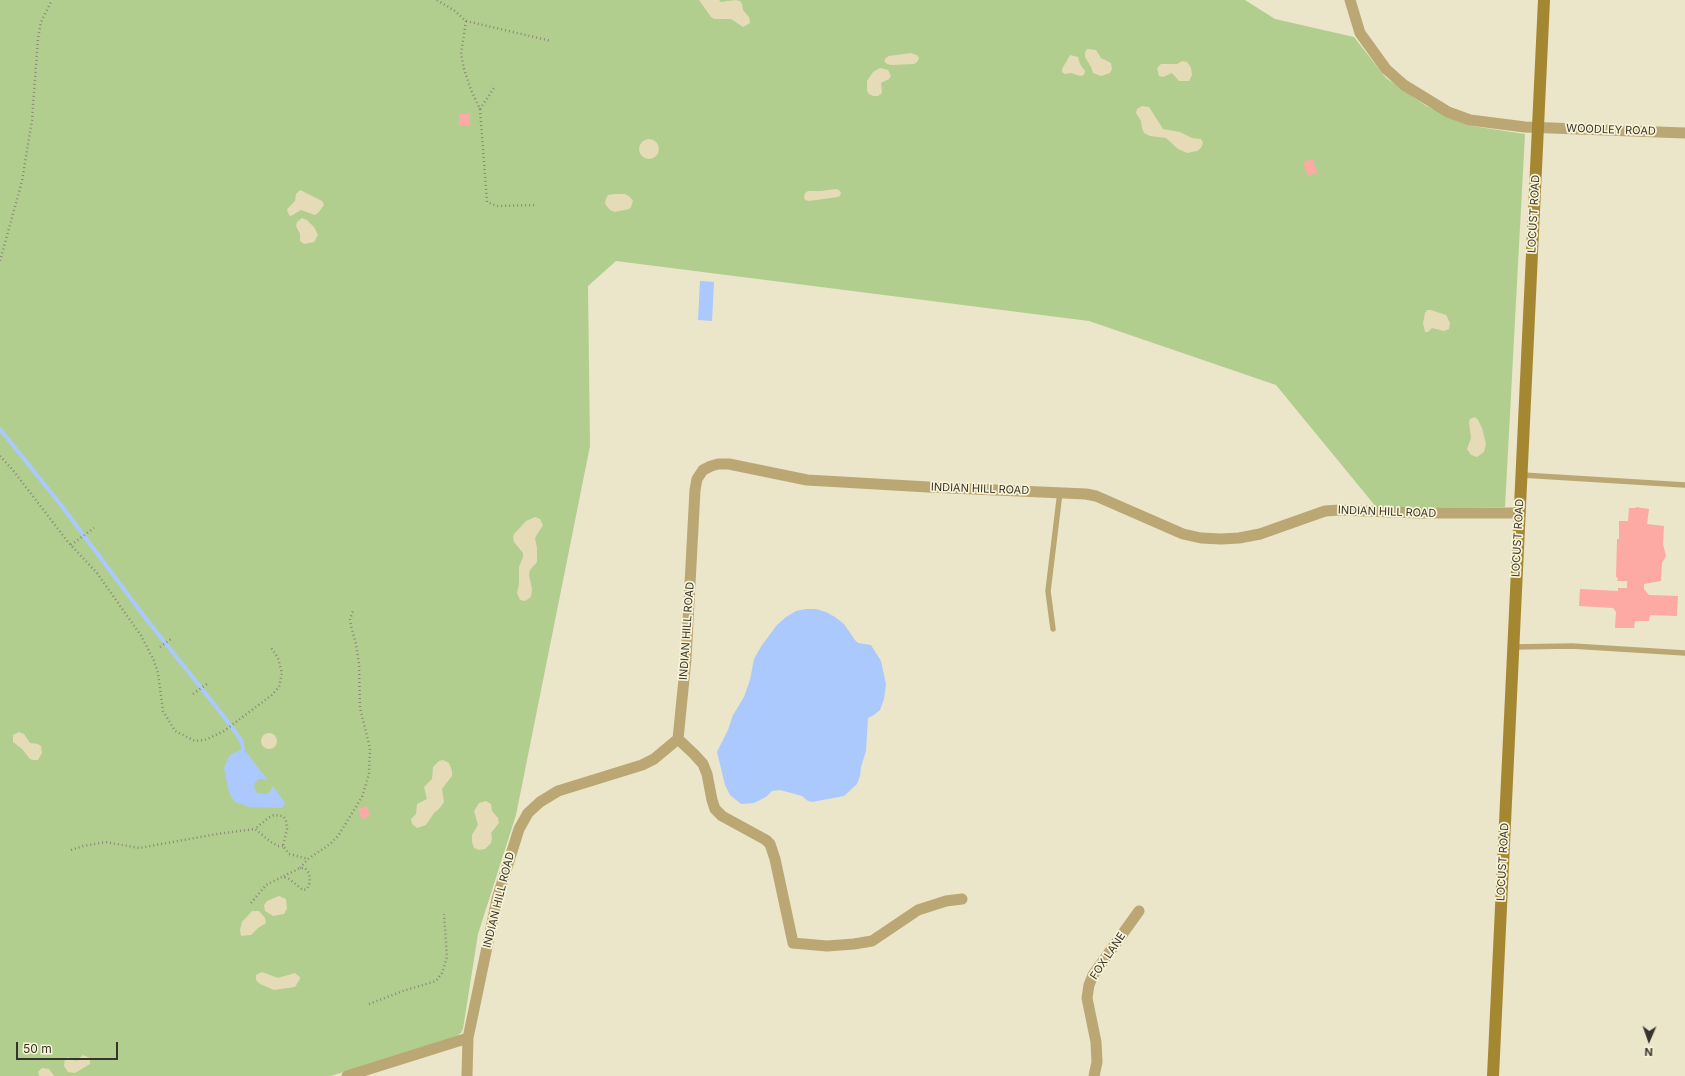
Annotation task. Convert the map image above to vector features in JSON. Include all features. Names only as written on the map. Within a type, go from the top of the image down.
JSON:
[{"type":"street","points":[[1350,0],[1360,33],[1386,69],[1404,85],[1448,112],[1470,120],[1525,127],[1538,126]]},
{"type":"street","name":"LOCUST ROAD","points":[[1493,1076],[1544,0]]},
{"type":"street","name":"WOODLEY ROAD","points":[[1538,126],[1685,133]]},
{"type":"street","name":"INDIAN HILL ROAD","points":[[467,1076],[468,1038],[497,899],[519,829],[528,813],[540,802],[558,791],[642,765],[654,759],[678,740],[686,659],[695,490],[697,479],[703,470],[718,464],[729,464],[807,480],[928,488],[1060,492],[1096,496],[1183,534],[1201,538],[1239,538],[1260,534],[1325,511],[1520,513]]},
{"type":"street","points":[[678,740],[703,764],[707,774],[712,800],[716,809],[722,816],[766,840],[770,844],[775,859],[792,944],[827,946],[872,941],[918,910],[946,901],[962,899]]},
{"type":"street","name":"FOX LANE","points":[[1094,1076],[1097,1062],[1096,1042],[1087,998],[1089,985],[1093,975],[1139,911]]},
{"type":"street","points":[[347,1076],[468,1038]]},
{"type":"lane","points":[[1521,475],[1685,485]]},
{"type":"lane","points":[[1053,628],[1048,591],[1060,492]]},
{"type":"lane","points":[[1513,647],[1572,646],[1685,653]]},
{"type":"path","points":[[0,261],[22,181],[32,120],[38,38],[41,22],[52,0]]},
{"type":"path","points":[[437,0],[455,11],[466,22],[551,42]]},
{"type":"path","points":[[466,22],[461,54],[470,90],[480,109],[487,202],[496,206],[537,205]]},
{"type":"path","points":[[480,109],[494,88]]},
{"type":"path","points":[[0,456],[12,469],[71,545],[97,573],[142,637],[150,652],[158,673],[163,711],[175,730],[195,741],[205,740],[224,731],[272,695],[280,687],[282,673],[278,658],[270,646]]},
{"type":"path","points":[[71,545],[94,528]]},
{"type":"path","points":[[251,902],[266,885],[300,868],[308,859],[321,851],[338,836],[362,797],[369,774],[370,748],[360,708],[359,664],[356,644],[350,626],[352,611]]},
{"type":"path","points":[[160,647],[171,639]]},
{"type":"path","points":[[193,694],[207,684]]},
{"type":"path","points":[[71,850],[83,846],[106,842],[139,848],[217,834],[255,830],[268,818],[274,815],[283,816],[286,820],[287,828],[283,846]]},
{"type":"path","points":[[255,830],[278,846],[283,846],[289,854],[308,859]]},
{"type":"path","points":[[282,877],[288,878],[303,890],[307,889],[310,882],[309,873],[305,868],[300,868]]},
{"type":"path","points":[[369,1004],[403,991],[436,981],[442,973],[447,957],[444,914]]},
{"type":"green space","points":[[0,0],[1245,0],[1275,19],[1354,37],[1386,78],[1426,106],[1472,126],[1525,134],[1505,507],[1377,508],[1276,385],[1089,321],[616,261],[588,286],[590,446],[516,815],[478,934],[463,1029],[461,1033],[455,1037],[331,1076],[0,1076]]},
{"type":"sand","points":[[699,0],[719,0],[721,2],[735,0],[740,1],[743,10],[749,17],[750,23],[743,27],[731,19],[714,19]]},
{"type":"sand","points":[[1087,49],[1096,50],[1101,58],[1111,63],[1112,69],[1110,73],[1101,76],[1093,73],[1085,57],[1085,52]]},
{"type":"sand","points":[[911,53],[917,55],[919,58],[914,64],[892,65],[887,64],[884,61],[889,56]]},
{"type":"sand","points":[[1070,55],[1078,57],[1080,64],[1085,71],[1084,75],[1080,76],[1071,73],[1065,74],[1062,72],[1062,69]]},
{"type":"sand","points":[[1182,61],[1187,62],[1191,68],[1192,75],[1189,81],[1179,81],[1172,73],[1163,77],[1159,76],[1157,68],[1161,64],[1177,64]]},
{"type":"sand","points":[[880,68],[888,70],[891,76],[889,79],[881,83],[882,93],[878,96],[873,96],[867,91],[867,81],[873,72]]},
{"type":"sand","points":[[1142,106],[1149,107],[1163,129],[1180,132],[1192,138],[1201,139],[1203,143],[1201,148],[1197,151],[1187,153],[1178,149],[1166,138],[1150,136],[1144,133],[1141,121],[1136,113],[1137,109]]},
{"type":"sand","points":[[649,139],[656,142],[659,149],[656,156],[649,159],[642,156],[639,149],[642,142]]},
{"type":"sand","points":[[836,189],[841,193],[838,197],[809,201],[805,200],[804,197],[805,193],[808,191]]},
{"type":"sand","points":[[300,190],[322,201],[324,205],[315,215],[301,210],[291,216],[289,215],[287,210],[295,201],[296,194]]},
{"type":"sand","points":[[625,194],[630,197],[633,201],[631,207],[629,209],[615,212],[610,210],[605,204],[606,199],[608,195]]},
{"type":"sand","points":[[302,218],[307,220],[314,227],[318,235],[314,242],[304,244],[300,241],[300,234],[296,226],[297,222]]},
{"type":"sand","points":[[1427,310],[1446,315],[1450,323],[1449,329],[1444,331],[1432,328],[1428,332],[1425,332],[1423,323]]},
{"type":"sand","points":[[1475,417],[1482,428],[1486,444],[1484,452],[1477,457],[1471,455],[1467,449],[1471,438],[1469,422],[1470,419]]},
{"type":"sand","points":[[535,517],[540,519],[543,525],[535,538],[537,562],[530,570],[529,575],[532,589],[531,597],[525,601],[520,600],[517,593],[519,584],[519,567],[523,553],[514,542],[513,537],[526,521]]},
{"type":"sand","points":[[19,732],[24,734],[30,743],[41,746],[42,753],[38,760],[30,759],[22,749],[13,742],[13,735]]},
{"type":"sand","points":[[269,733],[276,738],[277,741],[272,748],[269,749],[262,744],[261,741],[266,734]]},
{"type":"sand","points":[[443,760],[449,763],[452,771],[452,776],[442,789],[444,802],[426,825],[417,828],[412,824],[411,819],[416,814],[417,804],[427,799],[424,787],[432,779],[433,767],[439,761]]},
{"type":"sand","points":[[486,801],[491,804],[492,811],[498,818],[499,823],[491,833],[491,843],[485,849],[479,850],[474,848],[472,842],[472,835],[478,825],[474,811],[479,803]]},
{"type":"sand","points":[[279,896],[286,899],[287,909],[284,914],[273,916],[265,911],[264,905],[267,901]]},
{"type":"sand","points":[[252,911],[259,911],[265,918],[266,923],[251,935],[241,936],[240,930],[242,922]]},
{"type":"sand","points":[[262,972],[278,978],[295,973],[300,977],[300,979],[295,987],[274,990],[260,984],[256,980],[256,975]]},
{"type":"sand","points":[[83,1055],[90,1058],[90,1064],[75,1073],[68,1072],[64,1066],[65,1059],[68,1057],[76,1061]]},
{"type":"sand","points":[[42,1068],[49,1069],[54,1076],[39,1076],[38,1072]]},
{"type":"water","points":[[700,281],[714,282],[712,321],[698,320]]},
{"type":"water","points":[[816,609],[835,617],[844,624],[858,643],[871,645],[881,661],[886,684],[884,699],[880,710],[868,718],[866,751],[860,776],[857,784],[844,796],[812,802],[808,801],[802,796],[780,790],[772,791],[766,797],[754,803],[741,804],[730,795],[725,785],[717,752],[728,730],[733,715],[744,697],[750,680],[754,659],[762,645],[777,625],[786,617],[796,611]]},
{"type":"water","points":[[243,748],[267,779],[259,779],[255,782],[254,787],[257,793],[269,793],[273,786],[285,803],[282,808],[250,807],[235,802],[232,798],[228,789],[224,768],[229,756]]},
{"type":"building","points":[[459,114],[470,114],[469,125],[459,125]]},
{"type":"building","points":[[1313,159],[1317,173],[1308,176],[1303,162]]},
{"type":"building","points":[[1636,507],[1649,509],[1647,524],[1664,526],[1663,544],[1666,556],[1662,563],[1661,581],[1644,584],[1644,589],[1649,595],[1678,596],[1677,616],[1650,615],[1649,621],[1635,621],[1634,628],[1615,628],[1616,612],[1613,608],[1579,606],[1580,589],[1618,591],[1618,588],[1627,588],[1627,581],[1617,581],[1618,578],[1616,577],[1619,521],[1628,521],[1629,508]]},
{"type":"building","points":[[367,806],[370,816],[362,819],[358,809]]},
{"type":"waterway","points":[[0,429],[61,505],[147,620],[222,714],[241,740],[243,748]]}]
